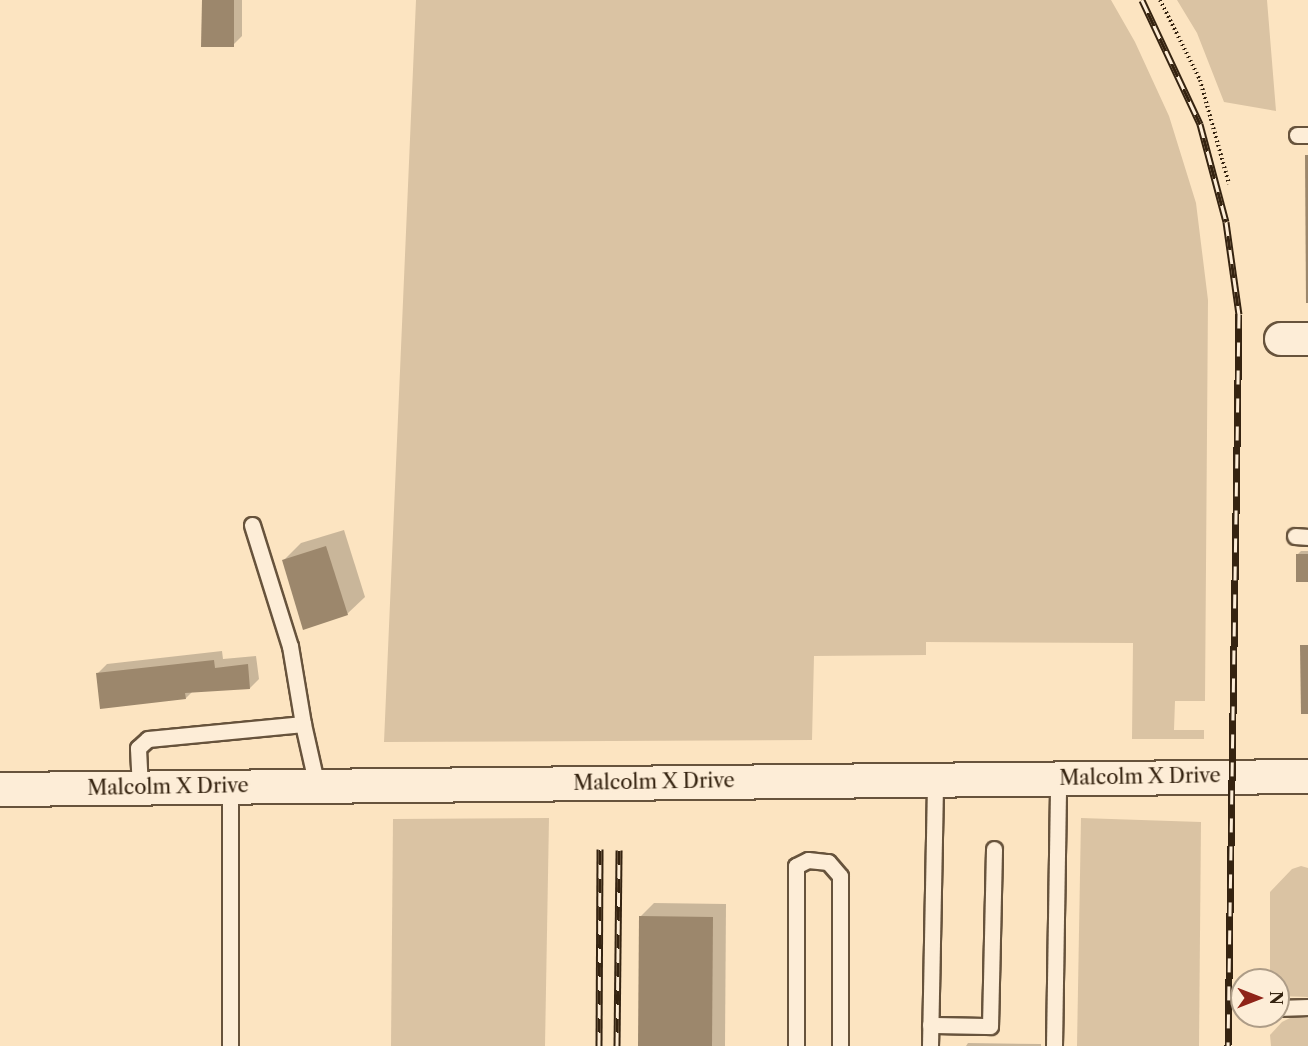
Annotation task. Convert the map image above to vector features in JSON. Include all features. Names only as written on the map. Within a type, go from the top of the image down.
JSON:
[{"type":"street","name":"Malcolm X Drive","points":[[0,789],[1308,776]]},
{"type":"lane","points":[[252,525],[290,646],[303,724],[317,786]]},
{"type":"lane","points":[[140,788],[138,748],[148,739],[303,724]]},
{"type":"lane","points":[[930,1046],[935,778]]},
{"type":"lane","points":[[1054,1046],[1058,778]]},
{"type":"lane","points":[[230,787],[230,1046]]},
{"type":"lane","points":[[930,1025],[990,1026],[994,849]]},
{"type":"lane","points":[[796,1046],[796,866],[808,860],[828,862],[840,876],[840,1046]]},
{"type":"lane","points":[[1290,1008],[1308,1007]]},
{"type":"path","points":[[1160,0],[1200,80],[1229,184]]},
{"type":"shaded area","points":[[416,0],[1111,0],[1135,42],[1169,116],[1196,203],[1208,300],[1205,701],[1175,701],[1174,730],[1204,730],[1204,739],[1132,739],[1133,643],[926,642],[926,655],[814,656],[812,740],[384,742]]},
{"type":"shaded area","points":[[1177,0],[1267,0],[1276,111],[1224,102],[1197,33]]},
{"type":"shaded area","points":[[549,818],[545,1046],[391,1046],[393,819]]},
{"type":"shaded area","points":[[1081,818],[1201,822],[1199,1046],[1077,1046]]},
{"type":"shaded area","points":[[1301,866],[1308,868],[1308,997],[1290,996],[1290,968],[1270,968],[1270,892],[1292,869]]},
{"type":"shaded area","points":[[1308,1015],[1308,1046],[1271,1046],[1270,1035],[1276,1028],[1290,1028],[1290,1018]]},
{"type":"building","points":[[202,0],[234,0],[234,47],[201,47]]},
{"type":"building","points":[[1305,155],[1308,155],[1308,303],[1306,303]]},
{"type":"building","points":[[326,546],[348,615],[303,630],[282,560]]},
{"type":"building","points":[[1296,554],[1308,554],[1308,582],[1296,582]]},
{"type":"building","points":[[1300,645],[1308,645],[1308,714],[1301,714]]},
{"type":"building","points":[[214,660],[215,668],[248,664],[250,689],[185,693],[186,699],[100,709],[96,673]]},
{"type":"building","points":[[639,916],[713,917],[712,1046],[638,1046]]},
{"type":"railway","points":[[1142,0],[1200,124],[1226,222],[1239,314],[1228,1046]]},
{"type":"railway","points":[[599,1046],[600,849]]},
{"type":"railway","points":[[617,1046],[619,850]]}]
